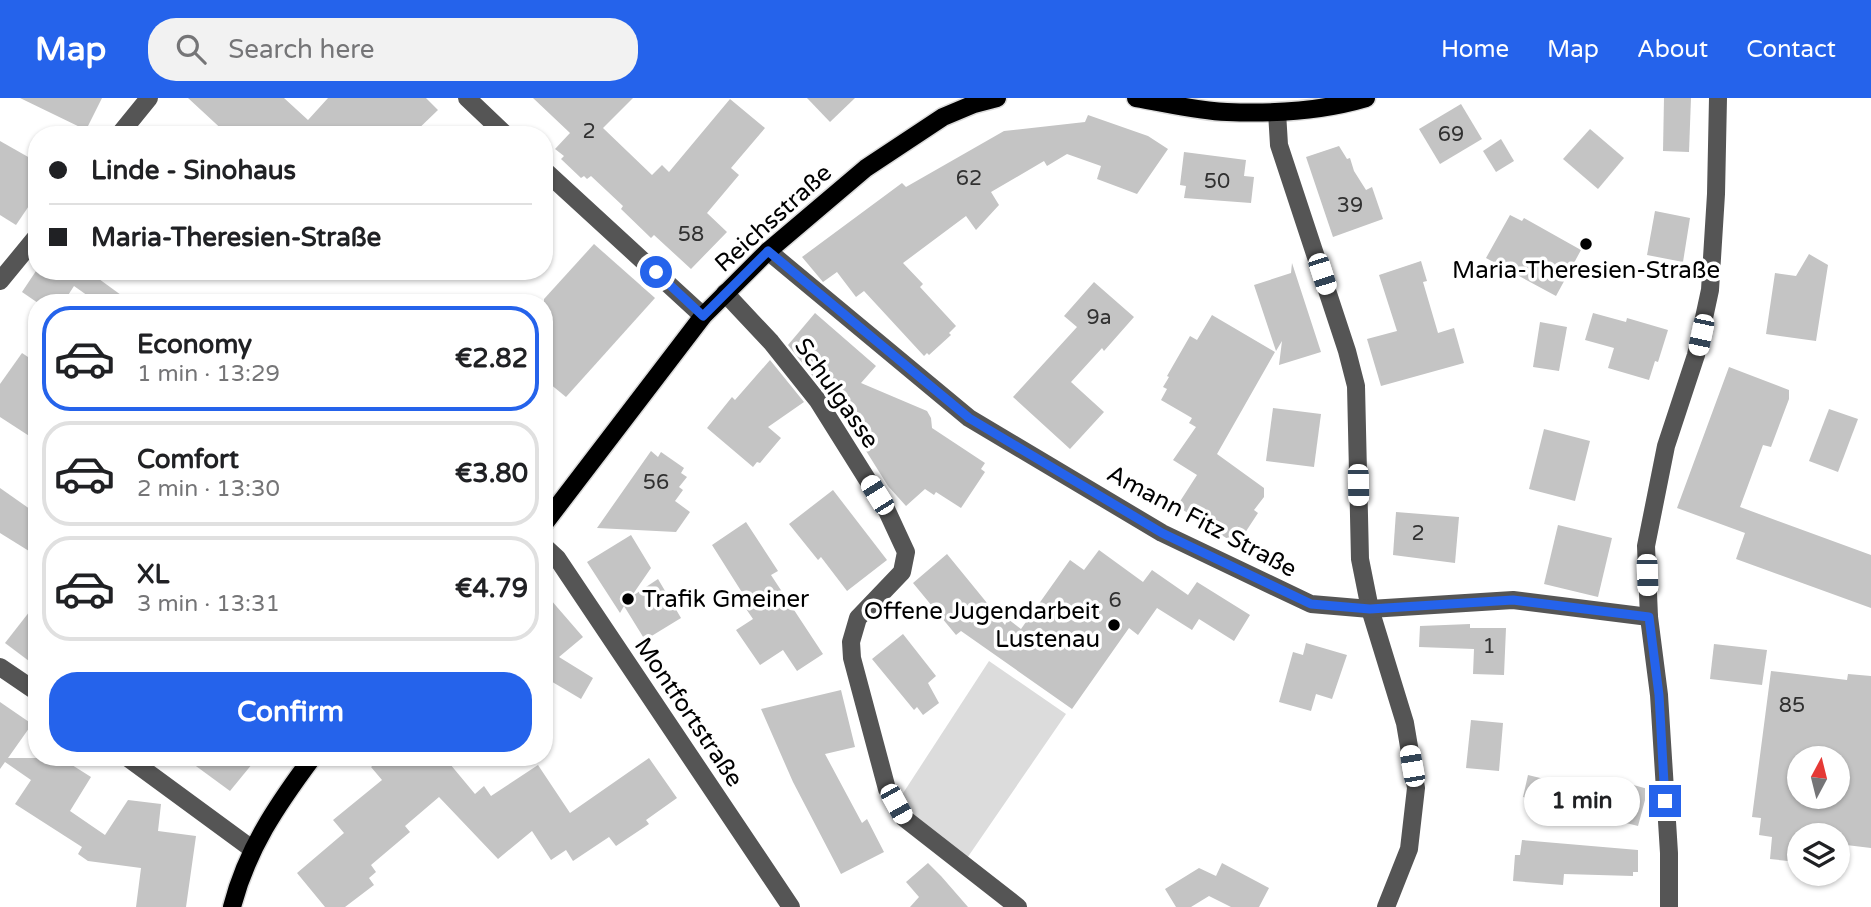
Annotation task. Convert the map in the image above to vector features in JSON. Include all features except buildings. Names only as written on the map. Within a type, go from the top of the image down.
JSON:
[{"type":"main road","name":"Reichsstraße","points":[[553,512],[703,316],[768,251],[866,168],[943,117],[997,98]]},
{"type":"main road","points":[[1136,98],[1225,112],[1277,112],[1342,105],[1366,98]]},
{"type":"main road","points":[[232,907],[252,849],[280,802],[306,766]]},
{"type":"street","points":[[126,126],[149,98]]},
{"type":"street","points":[[1669,907],[1659,695],[1649,617],[1646,545],[1666,446],[1696,355],[1710,290],[1718,98]]},
{"type":"street","points":[[470,99],[497,126]]},
{"type":"street","points":[[1277,112],[1279,145],[1356,386],[1360,559],[1370,609],[1405,723],[1416,788],[1409,849],[1386,907]]},
{"type":"street","points":[[553,178],[703,316]]},
{"type":"street","points":[[0,281],[28,247]]},
{"type":"street","name":"Amann Fitz Straße","points":[[768,251],[969,418],[1162,533],[1311,604],[1370,609],[1513,600],[1649,617]]},
{"type":"street","name":"Schulgasse","points":[[725,293],[771,342],[818,401],[887,511],[906,552],[902,572],[858,618],[851,642],[852,658],[887,789],[904,818],[1018,907]]},
{"type":"street","name":"Montfortstraße","points":[[553,554],[791,907]]},
{"type":"street","points":[[0,667],[28,686]]},
{"type":"street","points":[[139,766],[252,849]]},
{"type":"shaded area","points":[[989,661],[1066,714],[963,864],[896,804]]},
{"type":"place","name":"Maria-Theresien-Straße","points":[[1586,244]]},
{"type":"place","name":"Trafik Gmeiner","points":[[628,599]]},
{"type":"place","name":"Offene Jugendarbeit Lustenau","points":[[1114,625]]},
{"type":"route","points":[[656,272],[703,316],[768,251],[969,418],[1162,533],[1311,604],[1370,609],[1513,600],[1649,617],[1659,695],[1665,801]]}]
